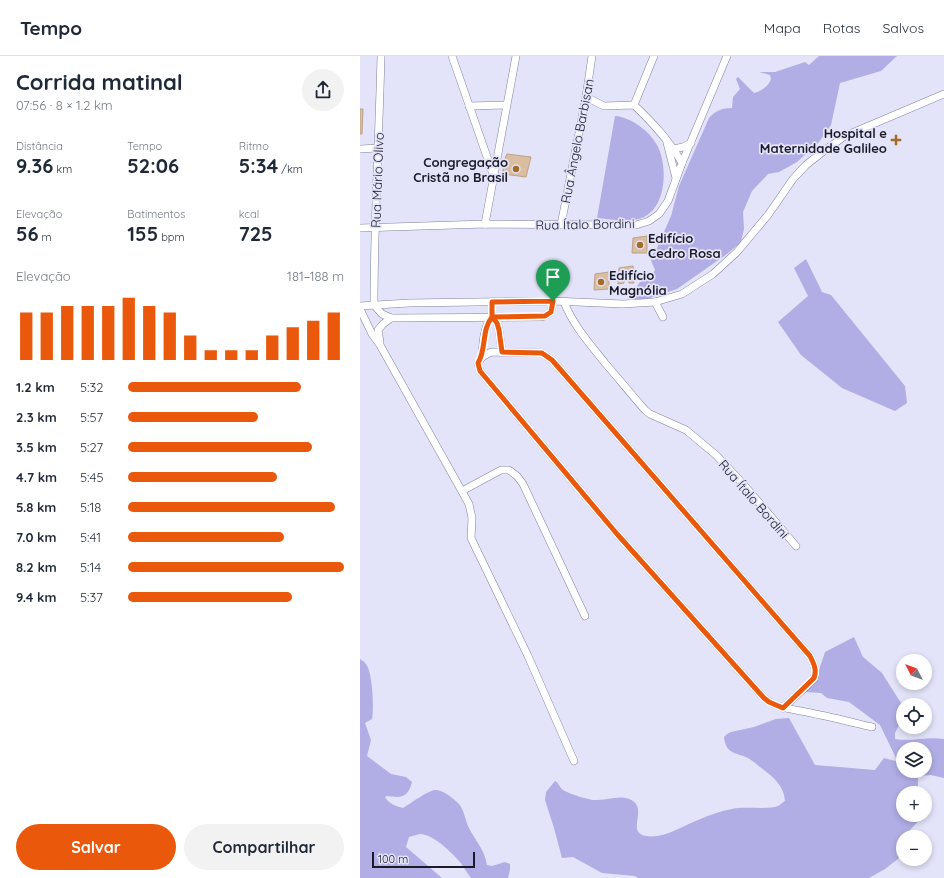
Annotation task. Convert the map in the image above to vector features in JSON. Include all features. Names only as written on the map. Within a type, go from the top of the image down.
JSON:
[{"type":"street","name":"Rua Mário Olivo","points":[[374,305],[374,227],[377,186],[380,56]]},
{"type":"street","points":[[452,56],[494,179]]},
{"type":"street","points":[[485,224],[516,56]]},
{"type":"street","name":"Rua Ângelo Barbisan","points":[[561,225],[586,97],[592,56]]},
{"type":"street","points":[[634,105],[654,56]]},
{"type":"street","name":"Rua Ítalo Bordini","points":[[360,228],[485,224],[636,225],[649,221],[659,214],[664,208],[727,56]]},
{"type":"street","points":[[360,306],[553,301],[623,304],[655,302],[682,294],[713,274],[737,252],[768,215],[793,179],[806,165],[825,150],[845,136],[944,94]]},
{"type":"street","points":[[586,97],[604,106],[634,105],[654,124],[674,149],[682,163]]},
{"type":"street","points":[[469,106],[506,105]]},
{"type":"street","points":[[667,142],[676,178]]},
{"type":"street","points":[[674,149],[691,143]]},
{"type":"street","points":[[360,149],[378,148]]},
{"type":"street","points":[[374,305],[382,314],[391,318],[545,316],[551,312],[553,301]]},
{"type":"street","points":[[492,302],[492,317],[497,323],[502,352]]},
{"type":"street","name":"Rua Ítalo Bordini","points":[[564,302],[568,312],[589,343],[645,410],[650,414],[686,430],[716,455],[744,485],[796,546]]},
{"type":"street","points":[[655,302],[663,317]]},
{"type":"street","points":[[360,309],[372,334],[380,345],[469,504],[472,518],[471,538],[528,656],[574,761]]},
{"type":"street","points":[[482,357],[487,323],[492,317]]},
{"type":"street","points":[[380,345],[378,330],[391,318]]},
{"type":"street","points":[[783,708],[814,678],[816,674],[815,666],[810,656],[552,360],[542,353],[490,352],[482,357],[478,363],[480,371],[617,534],[764,698],[769,702],[783,708],[804,711],[872,727]]},
{"type":"street","points":[[462,490],[501,470],[509,470],[517,476],[523,484],[584,616]]},
{"type":"shaded area","points":[[819,56],[897,56],[881,71],[840,83],[831,125],[819,142],[797,162],[779,172],[768,174],[752,191],[743,212],[744,229],[741,242],[727,254],[677,289],[638,302],[631,295],[640,282],[650,278],[655,270],[650,258],[657,248],[671,216],[679,186],[709,118],[719,110],[732,108],[733,97],[740,89],[736,79],[738,77],[754,93],[764,88],[771,79],[770,75],[759,72],[775,72],[805,62],[809,65]]},
{"type":"shaded area","points":[[615,116],[634,122],[651,136],[658,147],[663,168],[664,179],[659,201],[653,210],[645,217],[629,221],[597,218]]},
{"type":"shaded area","points":[[806,259],[822,292],[831,295],[905,386],[907,403],[895,411],[842,388],[801,355],[778,322],[808,296],[794,268]]},
{"type":"shaded area","points":[[854,637],[863,657],[882,673],[898,698],[896,698],[895,739],[944,739],[944,778],[932,775],[932,742],[896,742],[896,758],[880,725],[849,702],[827,698],[821,693],[805,692],[818,673],[825,652]]},
{"type":"shaded area","points":[[360,659],[368,667],[372,690],[372,719],[365,723],[371,740],[367,756],[391,774],[406,777],[412,782],[408,791],[403,796],[385,797],[391,803],[403,808],[423,795],[435,790],[441,791],[448,795],[461,806],[468,826],[482,849],[487,865],[492,866],[505,862],[510,864],[508,878],[471,878],[460,862],[446,848],[436,840],[421,834],[409,837],[406,847],[442,878],[360,878]]},
{"type":"shaded area","points":[[789,718],[815,765],[875,770],[884,758],[895,761],[896,778],[918,778],[918,786],[896,786],[896,822],[917,822],[910,830],[896,830],[896,860],[869,878],[638,878],[635,876],[602,873],[573,857],[562,858],[545,800],[546,792],[555,781],[565,791],[588,799],[599,800],[619,797],[629,799],[637,805],[638,830],[640,834],[646,836],[659,836],[666,834],[706,816],[737,808],[763,808],[778,806],[785,801],[782,790],[777,781],[751,760],[729,750],[725,743],[724,737],[731,732],[754,727],[776,719]]},
{"type":"building","points":[[360,109],[363,109],[362,134],[360,134]]},
{"type":"building","name":"Congregação Cristã no Brasil","points":[[507,154],[531,157],[526,177],[503,174],[503,163]]},
{"type":"building","name":"Edifício Cedro Rosa","points":[[647,236],[647,253],[632,253],[633,238]]},
{"type":"building","points":[[633,266],[634,283],[629,283],[629,278],[624,279],[624,283],[618,284],[619,268]]},
{"type":"building","name":"Edifício Magnólia","points":[[609,272],[609,289],[594,290],[595,274]]},
{"type":"place","name":"Hospital e Maternidade Galileo","points":[[896,140]]},
{"type":"place","name":"Congregação Cristã no Brasil","points":[[516,169]]},
{"type":"place","name":"Edifício Cedro Rosa","points":[[640,245]]},
{"type":"place","name":"Edifício Magnólia","points":[[601,282]]},
{"type":"route","points":[[553,301],[492,302],[492,317],[497,323],[499,330],[502,352],[542,353],[552,360],[810,656],[815,666],[816,674],[814,678],[783,708],[769,702],[764,698],[617,534],[480,371],[478,363],[482,357],[487,323],[492,317],[545,316],[551,312],[553,301]]}]
